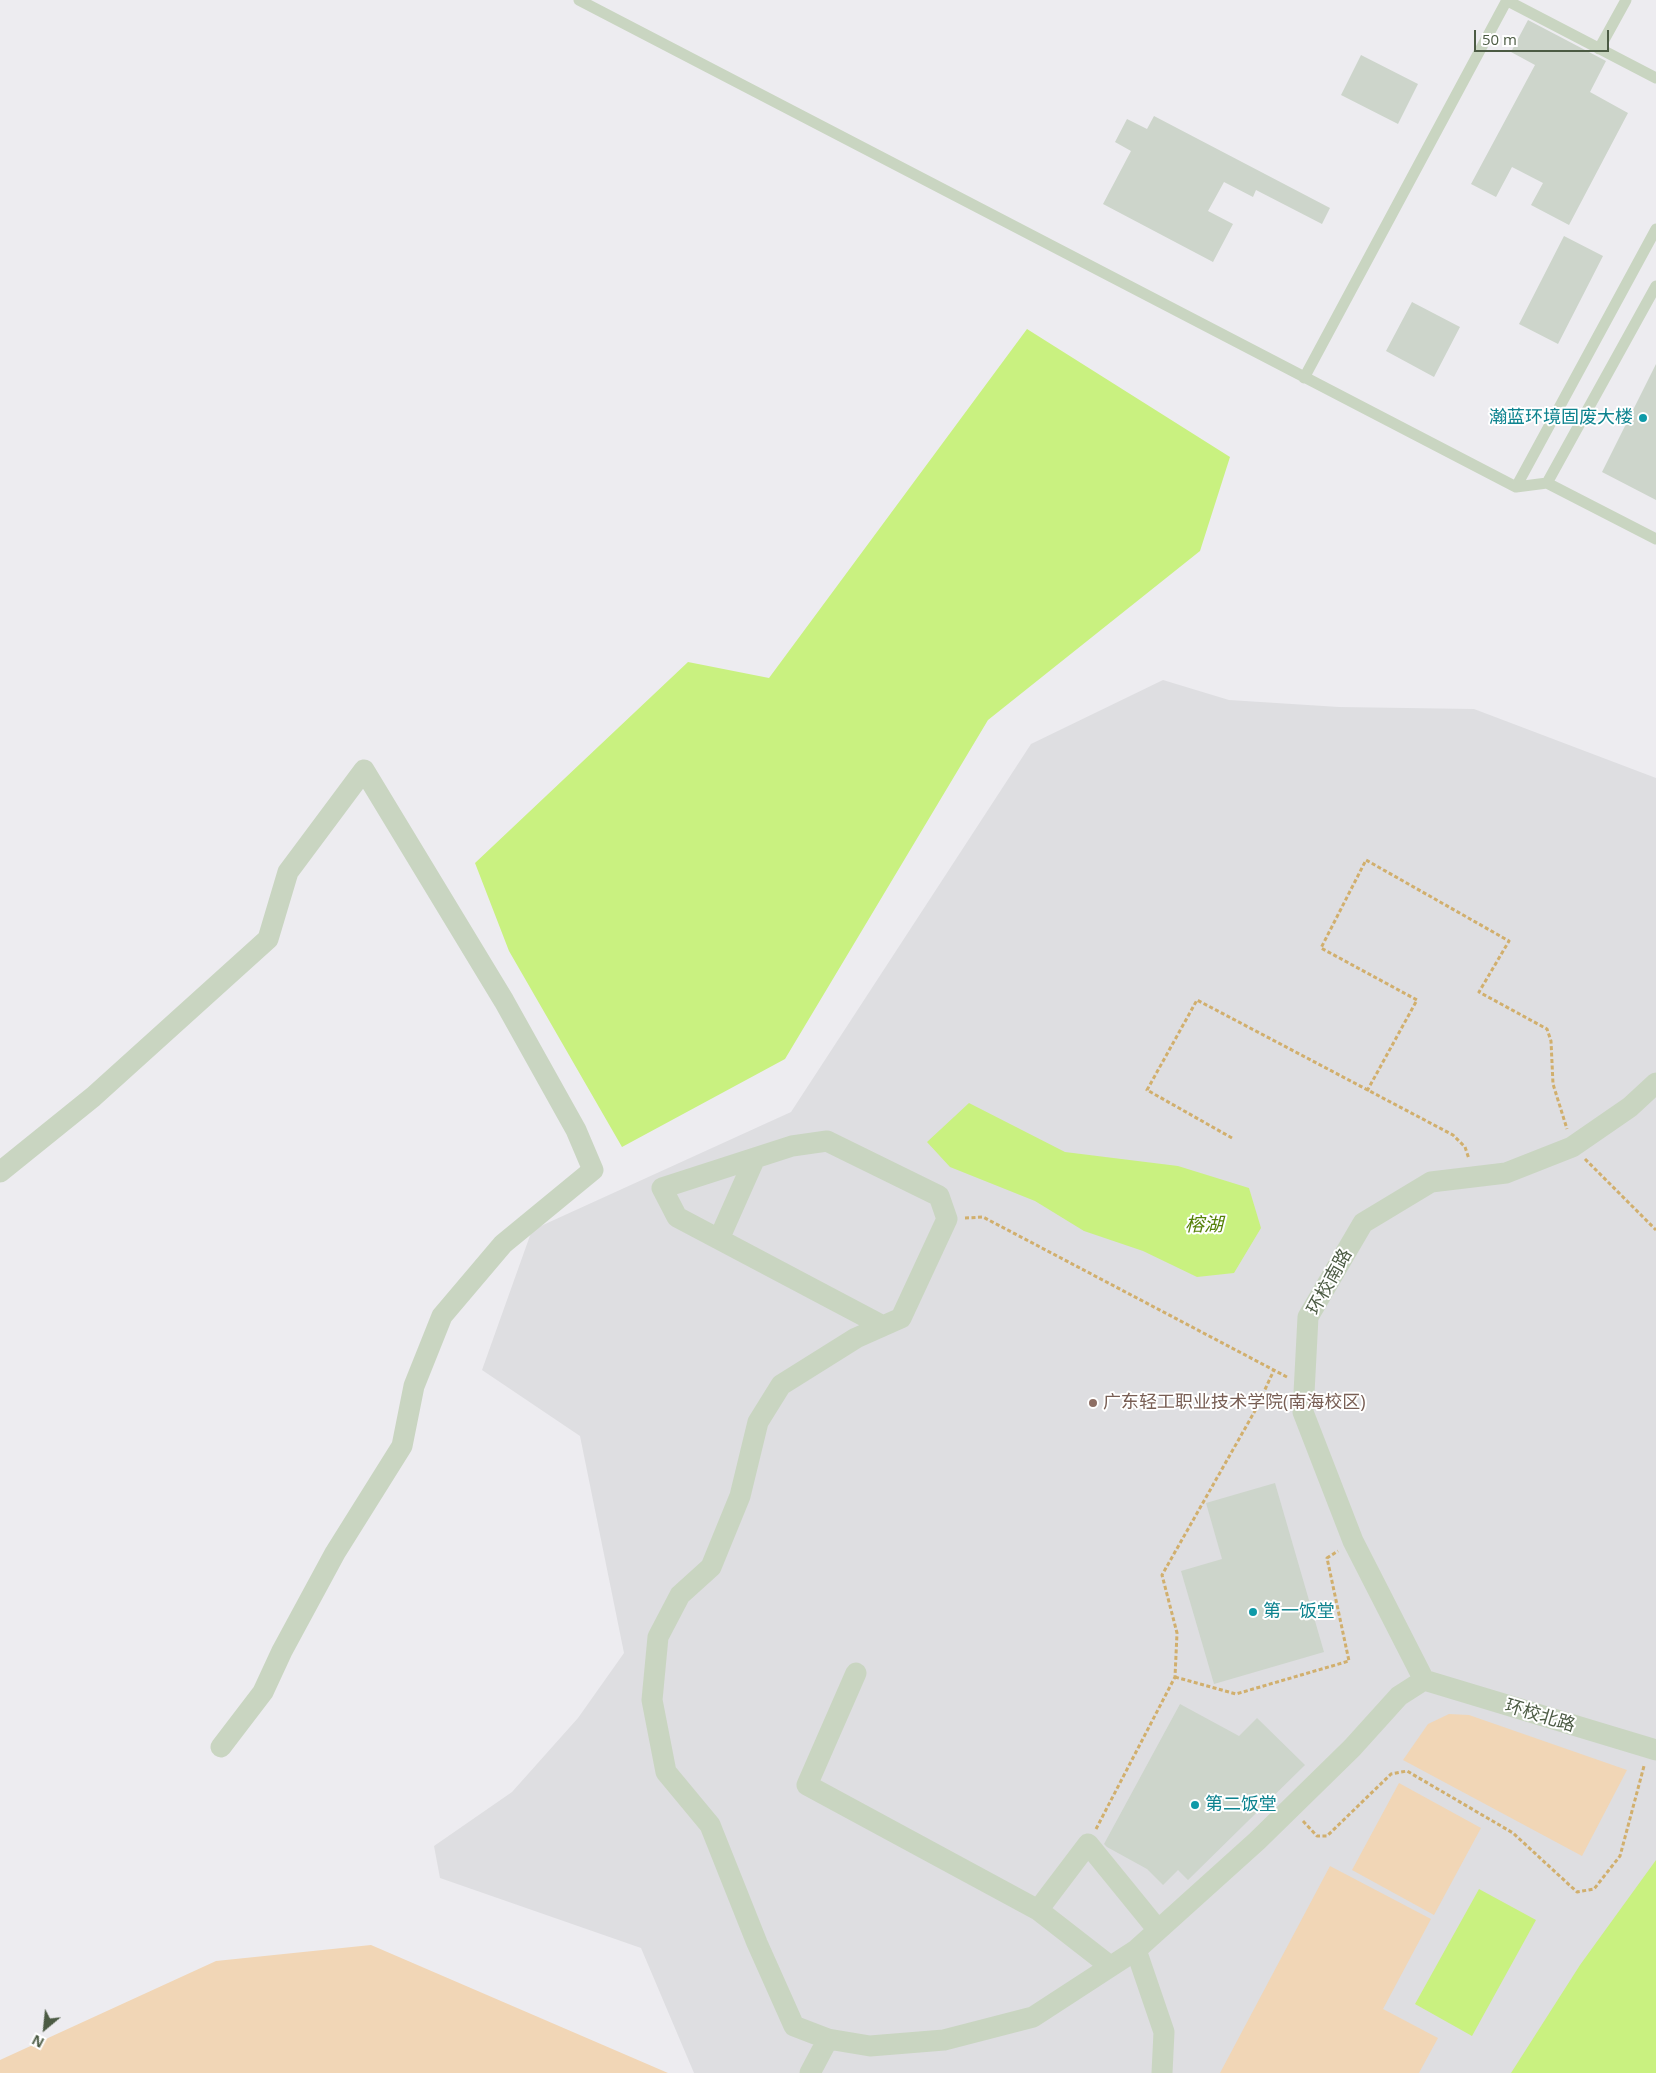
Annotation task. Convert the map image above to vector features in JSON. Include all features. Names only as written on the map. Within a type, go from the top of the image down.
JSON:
[{"type":"street","points":[[0,1172],[93,1097],[268,939],[288,872],[364,770],[504,1002],[576,1130],[593,1170],[504,1244],[442,1316],[414,1386],[402,1446],[336,1553],[282,1651],[263,1692],[221,1747]]},
{"type":"street","name":"环校南路","points":[[1424,1680],[1353,1541],[1303,1412],[1308,1317],[1363,1223],[1431,1182],[1506,1173],[1572,1146],[1630,1107],[1656,1083]]},
{"type":"street","points":[[884,1326],[677,1217],[662,1188],[792,1146],[827,1140],[939,1196],[947,1219],[901,1318],[884,1326],[856,1338],[781,1385],[758,1422],[740,1496],[711,1567],[680,1595],[658,1637],[652,1700],[666,1772],[710,1825],[757,1944],[794,2026],[828,2039],[870,2046],[953,2038],[1032,2017],[1136,1950],[1291,1808],[1352,1748],[1399,1696],[1424,1680]]},
{"type":"street","points":[[719,1239],[755,1158]]},
{"type":"street","points":[[856,1673],[807,1785],[1038,1910],[1110,1966]]},
{"type":"street","name":"环校北路","points":[[1424,1680],[1652,1750]]},
{"type":"street","points":[[1038,1910],[1088,1844],[1158,1930]]},
{"type":"street","points":[[1136,1950],[1164,2032],[1162,2073]]},
{"type":"street","points":[[810,2073],[828,2039]]},
{"type":"lane","points":[[579,0],[1516,487],[1547,483],[1656,539]]},
{"type":"lane","points":[[1304,378],[1507,0],[1656,78]]},
{"type":"lane","points":[[1599,49],[1626,0]]},
{"type":"lane","points":[[1516,487],[1656,229]]},
{"type":"lane","points":[[1547,483],[1656,286]]},
{"type":"path","points":[[1367,1091],[1417,1000],[1321,948],[1366,860],[1508,941],[1479,992],[1547,1029],[1551,1041],[1552,1084],[1572,1146],[1656,1230]]},
{"type":"path","points":[[1232,1138],[1147,1090],[1197,1000],[1367,1091],[1454,1135],[1464,1147],[1474,1177]]},
{"type":"path","points":[[947,1219],[983,1217],[1304,1386]]},
{"type":"path","points":[[1088,1844],[1175,1677],[1177,1633],[1162,1575],[1256,1409],[1274,1370]]},
{"type":"path","points":[[1175,1677],[1236,1694],[1348,1662],[1327,1558],[1353,1541]]},
{"type":"path","points":[[1291,1808],[1317,1836],[1328,1836],[1391,1774],[1407,1770],[1513,1833],[1577,1892],[1594,1890],[1620,1856],[1652,1750]]},
{"type":"shaded area","name":"广东轻工职业技术学院(南海校区)","points":[[1163,680],[1229,700],[1339,707],[1474,709],[1656,778],[1656,2073],[694,2073],[641,1948],[440,1878],[434,1846],[512,1792],[578,1718],[624,1653],[580,1436],[482,1370],[532,1230],[791,1112],[1031,744]]},
{"type":"shaded area","points":[[1449,1714],[1469,1715],[1627,1770],[1582,1856],[1403,1760],[1428,1724]]},
{"type":"shaded area","points":[[1399,1783],[1481,1828],[1434,1915],[1352,1870]]},
{"type":"shaded area","points":[[1330,1866],[1431,1919],[1383,2009],[1438,2038],[1419,2073],[1220,2073]]},
{"type":"shaded area","points":[[371,1945],[668,2073],[0,2073],[0,2060],[216,1961]]},
{"type":"water","points":[[1027,329],[1230,457],[1200,551],[988,720],[785,1059],[622,1147],[509,951],[475,863],[688,662],[769,678]]},
{"type":"water","name":"榕湖","points":[[969,1103],[1065,1152],[1178,1166],[1249,1188],[1261,1228],[1234,1273],[1197,1277],[1143,1251],[1084,1231],[1035,1201],[950,1167],[927,1142]]},
{"type":"water","points":[[1656,1860],[1656,2073],[1511,2073],[1580,1965]]},
{"type":"water","points":[[1479,1889],[1536,1920],[1472,2036],[1415,2004]]},
{"type":"building","points":[[1528,20],[1606,61],[1590,92],[1628,113],[1569,225],[1531,205],[1543,183],[1512,167],[1496,197],[1471,184],[1535,65],[1511,52]]},
{"type":"building","points":[[1361,55],[1418,84],[1398,124],[1341,95]]},
{"type":"building","points":[[1154,116],[1330,208],[1322,224],[1256,190],[1253,197],[1224,182],[1208,211],[1233,224],[1213,262],[1103,204],[1131,151],[1115,142],[1127,119],[1147,129]]},
{"type":"building","points":[[1564,236],[1603,256],[1558,344],[1519,324]]},
{"type":"building","points":[[1412,302],[1460,327],[1434,377],[1386,351]]},
{"type":"building","name":"瀚蓝环境固废大楼","points":[[1656,364],[1656,500],[1602,472]]},
{"type":"building","name":"第一饭堂","points":[[1275,1483],[1324,1652],[1214,1684],[1181,1571],[1222,1559],[1206,1503]]},
{"type":"building","name":"第二饭堂","points":[[1180,1704],[1239,1736],[1257,1718],[1305,1765],[1188,1880],[1178,1870],[1163,1885],[1147,1869],[1104,1844]]},
{"type":"place","name":"瀚蓝环境固废大楼","points":[[1643,418]]},
{"type":"place","name":"广东轻工职业技术学院(南海校区)","points":[[1093,1403]]},
{"type":"place","name":"第一饭堂","points":[[1253,1612]]},
{"type":"place","name":"第二饭堂","points":[[1195,1805]]}]
